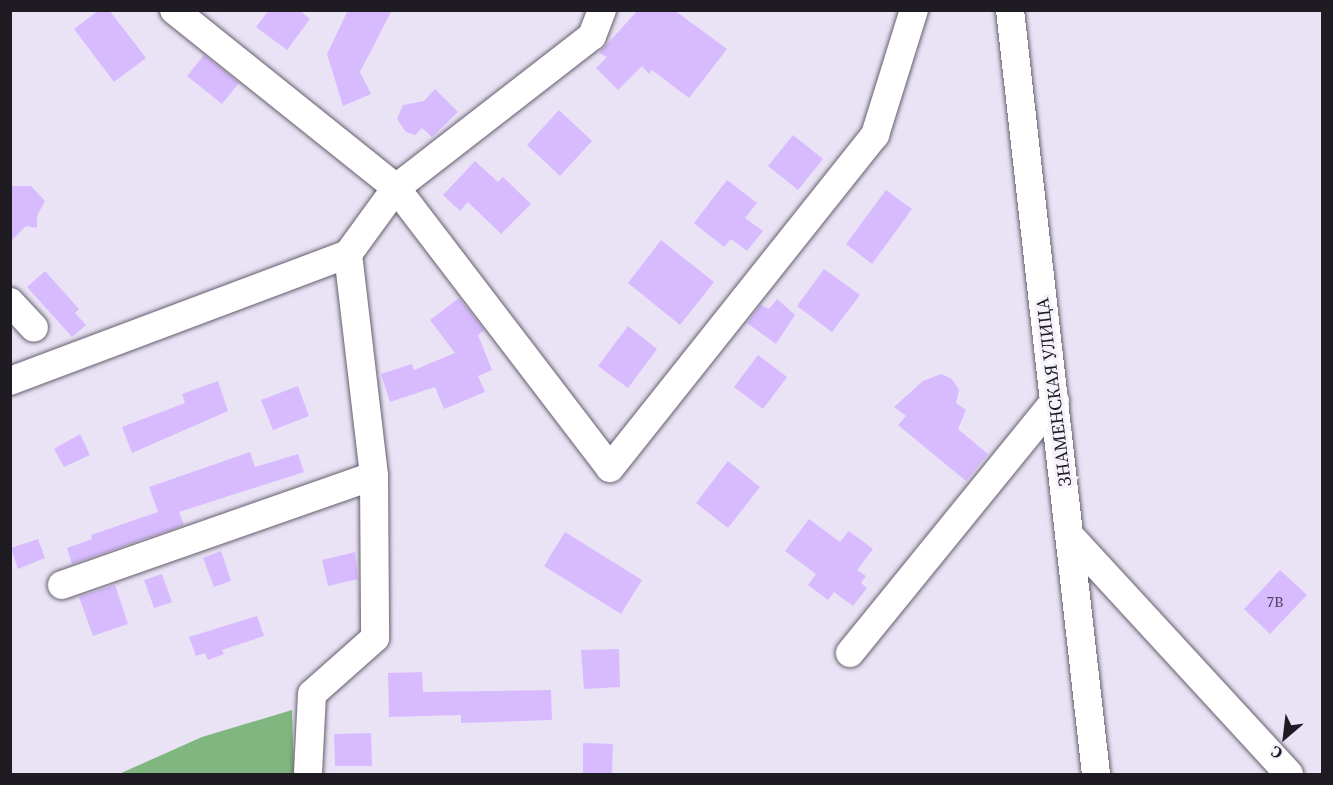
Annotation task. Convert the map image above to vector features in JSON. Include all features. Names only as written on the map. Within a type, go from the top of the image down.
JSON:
[{"type":"street","points":[[174,10],[396,188],[610,468],[875,135],[914,10]]},
{"type":"street","points":[[10,381],[348,254],[396,188],[592,36],[602,10]]},
{"type":"street","name":"ЗНАМЕНСКАЯ УЛИЦА","points":[[1010,10],[1096,774]]},
{"type":"street","points":[[308,774],[312,694],[375,638],[374,476],[348,254]]},
{"type":"street","points":[[10,302],[34,328]]},
{"type":"street","points":[[850,653],[1055,401]]},
{"type":"street","points":[[62,585],[374,476]]},
{"type":"street","points":[[1071,537],[1289,774]]},
{"type":"green space","points":[[292,710],[294,774],[119,774],[202,737]]},
{"type":"building","points":[[99,10],[109,10],[146,58],[114,82],[74,29]]},
{"type":"building","points":[[269,10],[299,10],[310,19],[287,50],[256,27]]},
{"type":"building","points":[[348,10],[392,10],[360,72],[371,94],[343,106],[327,54]]},
{"type":"building","points":[[638,10],[674,10],[727,49],[689,98],[652,70],[649,74],[642,66],[618,90],[596,68],[607,57],[599,53]]},
{"type":"building","points":[[204,55],[239,83],[222,104],[187,76]]},
{"type":"building","points":[[435,89],[458,112],[432,137],[422,128],[415,135],[406,132],[397,119],[403,105],[424,101]]},
{"type":"building","points":[[559,110],[592,141],[560,176],[527,145]]},
{"type":"building","points":[[793,135],[823,159],[798,190],[768,166]]},
{"type":"building","points":[[475,161],[498,182],[503,177],[531,204],[501,234],[468,202],[460,211],[443,195]]},
{"type":"building","points":[[727,180],[757,203],[745,218],[763,231],[747,251],[731,239],[724,247],[694,223]]},
{"type":"building","points":[[10,186],[31,186],[45,201],[37,216],[37,228],[26,226],[10,242]]},
{"type":"building","points":[[886,190],[912,209],[872,264],[846,244]]},
{"type":"building","points":[[661,240],[714,282],[680,325],[628,283]]},
{"type":"building","points":[[824,269],[860,295],[832,332],[797,306]]},
{"type":"building","points":[[45,271],[79,309],[75,313],[86,325],[72,337],[27,287]]},
{"type":"building","points":[[459,298],[484,330],[478,335],[492,370],[478,376],[485,392],[444,409],[435,387],[390,402],[381,374],[412,364],[414,370],[455,353],[430,320]]},
{"type":"building","points":[[777,299],[795,315],[776,344],[747,323],[761,305],[769,309]]},
{"type":"building","points":[[628,326],[657,349],[628,388],[598,366]]},
{"type":"building","points":[[758,355],[787,377],[763,409],[734,387]]},
{"type":"building","points":[[941,374],[952,379],[959,390],[956,403],[966,410],[958,429],[988,454],[966,481],[898,425],[906,416],[894,407],[923,381]]},
{"type":"building","points":[[218,381],[228,411],[132,453],[122,427],[185,403],[182,394]]},
{"type":"building","points":[[298,386],[309,416],[273,430],[261,400]]},
{"type":"building","points":[[80,434],[90,455],[64,467],[54,449]]},
{"type":"building","points":[[250,452],[255,467],[298,454],[304,472],[179,512],[184,525],[72,564],[67,548],[92,539],[91,535],[158,512],[149,487]]},
{"type":"building","points":[[728,461],[760,487],[728,528],[696,503]]},
{"type":"building","points":[[809,519],[840,542],[849,531],[873,549],[857,570],[866,576],[861,583],[867,588],[853,606],[834,592],[828,600],[808,585],[816,574],[785,551]]},
{"type":"building","points":[[565,532],[642,580],[621,614],[544,566]]},
{"type":"building","points":[[38,539],[45,558],[18,569],[11,548]]},
{"type":"building","points":[[221,551],[231,581],[214,587],[203,558]]},
{"type":"building","points":[[355,552],[358,579],[328,586],[322,560]]},
{"type":"building","points":[[1280,570],[1307,595],[1270,634],[1244,609]]},
{"type":"building","points":[[162,574],[172,602],[154,608],[144,580]]},
{"type":"building","points":[[115,585],[128,624],[93,636],[79,597]]},
{"type":"building","points":[[257,616],[264,636],[222,650],[224,654],[208,660],[205,653],[196,656],[189,637]]},
{"type":"building","points":[[619,649],[620,687],[584,689],[581,650]]},
{"type":"building","points":[[422,672],[423,692],[551,690],[552,720],[461,723],[461,715],[389,717],[388,673]]},
{"type":"building","points":[[371,733],[372,766],[335,766],[334,734]]},
{"type":"building","points":[[583,743],[613,744],[612,774],[583,774]]}]
